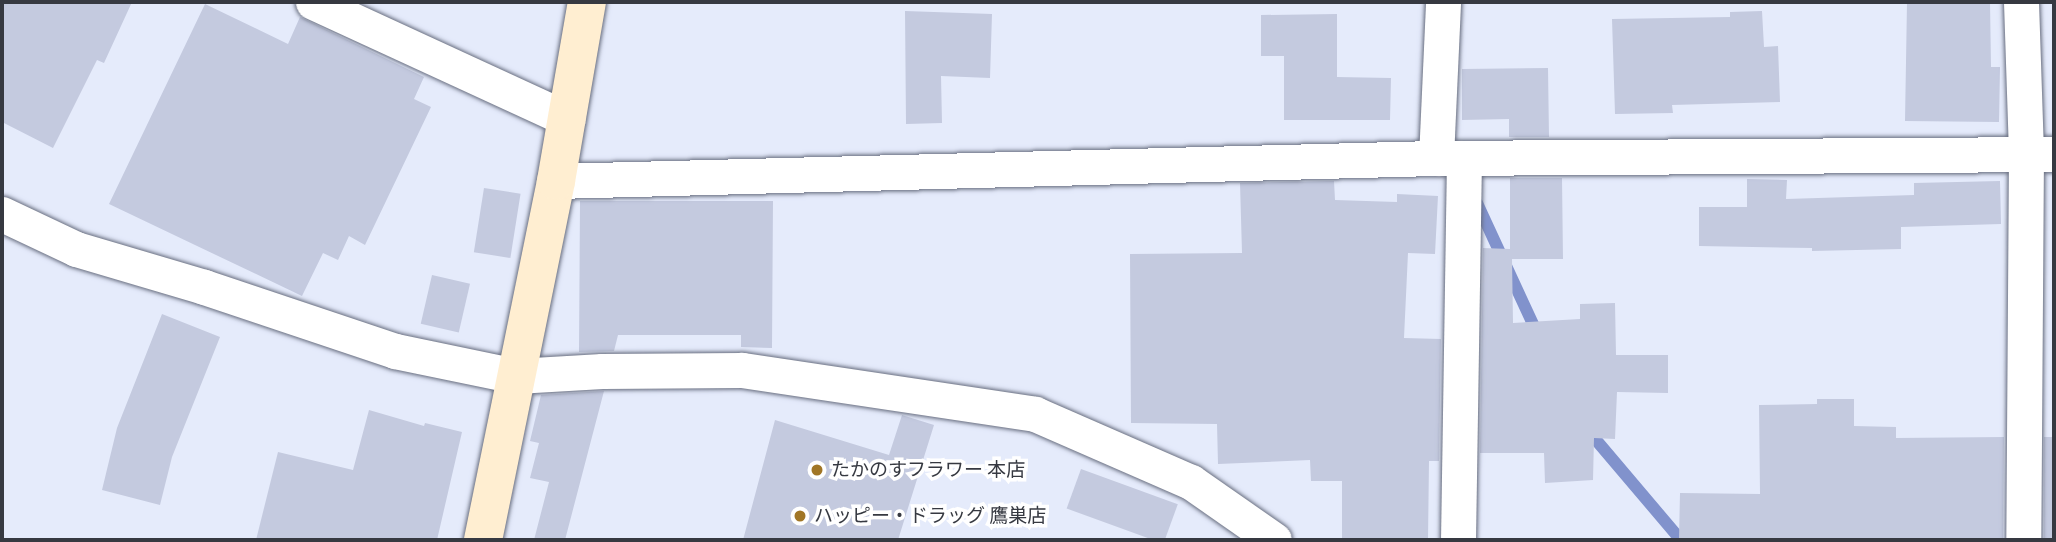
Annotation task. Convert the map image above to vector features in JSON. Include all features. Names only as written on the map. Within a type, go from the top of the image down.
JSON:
[{"type":"street","points":[[313,2],[567,119]]},
{"type":"street","points":[[484,540],[556,181],[573,70],[587,2]]},
{"type":"street","points":[[1443,2],[1450,158],[1458,540]]},
{"type":"street","points":[[2021,2],[2040,153],[2023,540]]},
{"type":"street","points":[[556,181],[1450,158],[2040,153]]},
{"type":"street","points":[[2,214],[76,249],[204,287],[395,351],[516,376],[602,371],[742,370],[1035,414],[1191,482],[1275,540]]},
{"type":"building","points":[[2,2],[132,2],[104,63],[97,60],[53,148],[2,122]]},
{"type":"building","points":[[1907,2],[1990,2],[1991,67],[2000,67],[1999,122],[1905,121]]},
{"type":"building","points":[[205,4],[288,44],[300,17],[424,77],[414,99],[431,107],[365,245],[349,236],[338,260],[323,253],[302,296],[109,204]]},
{"type":"building","points":[[905,11],[992,14],[990,78],[941,76],[942,123],[906,124]]},
{"type":"building","points":[[1762,11],[1764,47],[1778,46],[1780,102],[1672,105],[1673,113],[1615,114],[1612,19],[1730,17],[1730,12]]},
{"type":"building","points":[[1337,14],[1337,77],[1391,78],[1390,120],[1284,120],[1284,56],[1261,56],[1261,15]]},
{"type":"building","points":[[1548,68],[1549,137],[1509,137],[1509,119],[1462,120],[1462,69]]},
{"type":"building","points":[[1510,178],[1562,178],[1563,259],[1512,259],[1513,323],[1580,319],[1580,304],[1615,303],[1616,355],[1668,355],[1668,393],[1617,392],[1615,439],[1594,438],[1593,480],[1545,483],[1544,453],[1480,453],[1483,248],[1510,249]]},
{"type":"building","points":[[1747,179],[1787,180],[1786,199],[1914,195],[1914,183],[2000,181],[2001,224],[1901,227],[1901,249],[1812,251],[1812,248],[1699,246],[1699,207],[1747,207]]},
{"type":"building","points":[[1334,181],[1335,200],[1397,202],[1397,194],[1438,196],[1435,254],[1408,253],[1404,338],[1441,339],[1439,461],[1429,461],[1428,540],[1342,540],[1342,481],[1311,481],[1310,460],[1218,464],[1217,424],[1131,423],[1130,254],[1242,253],[1240,183]]},
{"type":"building","points":[[484,188],[521,194],[510,258],[474,252]]},
{"type":"building","points":[[580,201],[773,201],[772,348],[741,347],[741,335],[618,335],[614,351],[579,352]]},
{"type":"building","points":[[432,275],[470,284],[459,332],[421,324]]},
{"type":"building","points":[[162,314],[220,337],[172,457],[160,505],[102,490],[117,428]]},
{"type":"building","points":[[604,391],[565,540],[534,540],[549,482],[530,478],[539,443],[530,441],[541,395]]},
{"type":"building","points":[[1817,399],[1854,399],[1854,426],[1896,427],[1896,438],[2004,437],[2003,540],[1679,539],[1680,493],[1760,494],[1759,405],[1817,404]]},
{"type":"building","points":[[369,410],[424,426],[425,423],[462,432],[437,540],[256,540],[278,452],[353,470]]},
{"type":"building","points":[[902,415],[934,425],[898,540],[743,540],[775,420],[889,455]]},
{"type":"building","points":[[2044,437],[2054,437],[2054,540],[2044,540]]},
{"type":"building","points":[[1081,469],[1178,504],[1165,540],[1153,540],[1067,508]]},
{"type":"waterway","points":[[1477,203],[1539,337]]},
{"type":"waterway","points":[[1585,427],[1681,540]]},
{"type":"place","name":"たかのすフラワー 本店","points":[[817,470]]},
{"type":"place","name":"ハッピー・ドラッグ 鷹巣店","points":[[800,516]]}]
